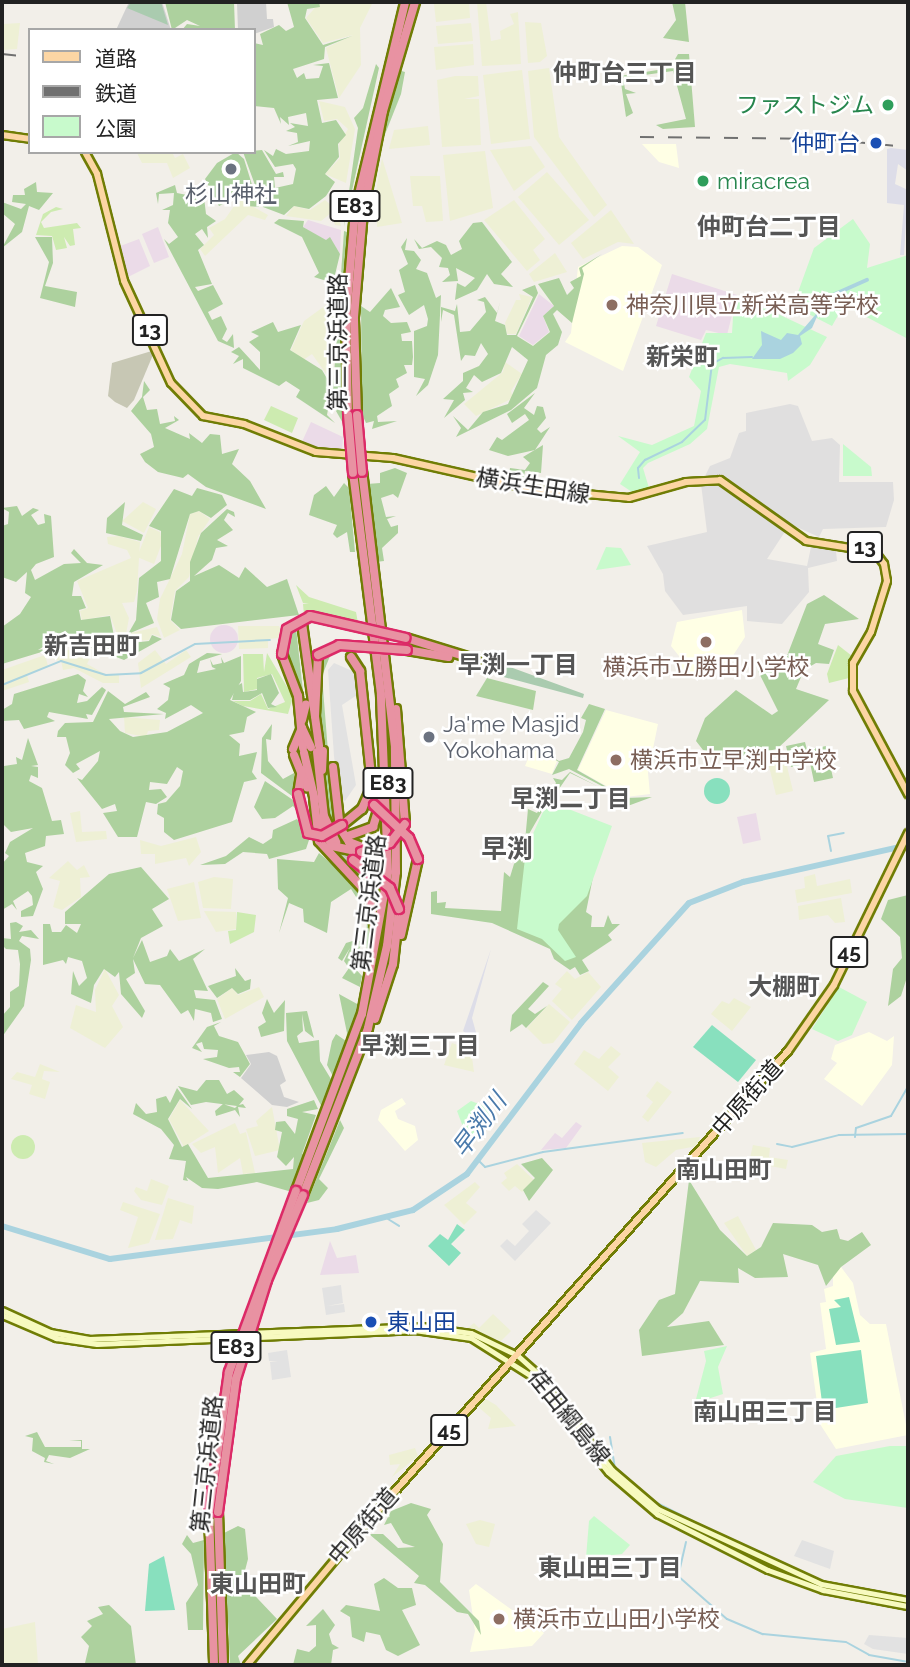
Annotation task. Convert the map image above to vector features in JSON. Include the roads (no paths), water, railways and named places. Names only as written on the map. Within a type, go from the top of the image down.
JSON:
[{"type":"highway","name":"第三京浜道路","points":[[214,1665],[213,1512],[236,1379],[267,1280],[362,1014],[388,872],[381,694],[357,472],[346,316],[355,211],[405,2]]},
{"type":"highway","name":"第三京浜道路","points":[[353,415],[354,317],[363,212],[383,111],[415,2]]},
{"type":"highway","name":"第三京浜道路","points":[[300,1193],[360,1054],[384,958],[396,872],[397,784],[385,655],[357,472]]},
{"type":"highway","points":[[362,1014],[375,914],[362,884],[319,841],[314,792],[308,750],[282,654],[287,629],[310,616],[406,638],[476,662],[407,650],[339,645],[318,655],[314,721],[308,750],[301,774],[298,794],[308,833],[322,836],[338,827],[362,809],[370,787]]},
{"type":"highway","points":[[302,724],[307,709],[302,623],[314,721]]},
{"type":"highway","points":[[301,774],[314,792],[327,841],[343,851],[374,850],[394,840],[405,824],[404,771],[385,655]]},
{"type":"highway","points":[[351,657],[360,671],[370,787],[374,805],[415,847],[407,912],[381,1004],[360,1054]]},
{"type":"highway","points":[[348,836],[370,830],[382,809],[381,694]]},
{"type":"highway","points":[[308,750],[321,776],[323,808],[336,842]]},
{"type":"highway","points":[[333,767],[340,828],[361,850]]},
{"type":"highway","points":[[323,808],[338,827]]},
{"type":"highway","points":[[351,859],[382,880],[397,901],[393,964]]},
{"type":"highway","name":"第三京浜道路","points":[[213,1512],[223,1665]]},
{"type":"main road","points":[[2,135],[28,139]]},
{"type":"main road","name":"横浜生田線","points":[[86,154],[97,174],[124,281],[171,383],[203,416],[244,424],[316,452],[393,458],[531,489],[629,498],[686,482],[719,480],[806,541],[875,552],[884,564],[887,581],[871,632],[853,663],[853,691],[908,794]]},
{"type":"main road","name":"中原街道","points":[[247,1665],[515,1356],[804,1030],[834,985],[908,834]]},
{"type":"main road","name":"荏田綱島線","points":[[2,1313],[57,1338],[97,1344],[439,1331],[475,1339],[515,1356],[612,1470],[658,1509],[821,1584],[908,1600]]},
{"type":"main road","name":"荏田綱島線","points":[[515,1356],[608,1472],[657,1514],[822,1590],[908,1606]]},
{"type":"water","points":[[828,295],[833,297],[823,303],[812,328],[800,336],[802,344],[793,353],[780,359],[752,359],[762,345],[761,331],[781,340],[787,333],[798,335],[817,313],[816,298],[823,301]]},
{"type":"waterway","points":[[833,295],[867,280]]},
{"type":"waterway","points":[[639,478],[638,468],[645,460],[682,442],[705,420],[712,364],[723,358],[752,357]]},
{"type":"waterway","points":[[2,685],[61,661],[106,675],[141,673],[195,644],[270,640]]},
{"type":"waterway","points":[[831,851],[828,836],[844,833]]},
{"type":"waterway","name":"早渕川","points":[[2,1226],[110,1259],[337,1229],[413,1210],[467,1174],[581,1023],[689,903],[743,882],[908,845]]},
{"type":"waterway","points":[[855,1137],[856,1128],[891,1116],[908,1086]]},
{"type":"waterway","points":[[478,1160],[485,1167],[543,1152],[683,1133]]},
{"type":"waterway","points":[[777,1144],[792,1147],[839,1135],[908,1134]]},
{"type":"waterway","points":[[388,1219],[399,1226]]},
{"type":"waterway","points":[[610,1437],[615,1467],[655,1502],[693,1521]]},
{"type":"waterway","points":[[686,1542],[678,1576],[727,1619],[763,1634],[846,1642],[869,1655],[908,1662]]},
{"type":"tunnel","points":[[298,749],[299,754]]},
{"type":"tunnel","points":[[338,845],[349,857]]},
{"type":"railway","points":[[2,54],[28,57]]},
{"type":"railway","points":[[640,137],[823,139],[908,147]]},
{"type":"place","name":"ファストジム","points":[[888,105]]},
{"type":"place","name":"仲町台","points":[[876,143]]},
{"type":"place","name":"杉山神社","points":[[231,169]]},
{"type":"place","name":"miracrea","points":[[703,181]]},
{"type":"place","name":"神奈川県立新栄高等学校","points":[[612,305]]},
{"type":"place","name":"横浜市立勝田小学校","points":[[706,642]]},
{"type":"place","name":"Ja'me Masjid Yokohama","points":[[429,737]]},
{"type":"place","name":"横浜市立早渕中学校","points":[[616,760]]},
{"type":"place","name":"東山田","points":[[371,1322]]},
{"type":"place","name":"横浜市立山田小学校","points":[[499,1619]]},
{"type":"district","name":"仲町台三丁目","points":[[625,73]]},
{"type":"district","name":"仲町台二丁目","points":[[769,227]]},
{"type":"district","name":"新栄町","points":[[682,357]]},
{"type":"district","name":"新吉田町","points":[[92,646]]},
{"type":"district","name":"早渕一丁目","points":[[518,665]]},
{"type":"district","name":"早渕二丁目","points":[[571,799]]},
{"type":"district","name":"早渕","points":[[507,850]]},
{"type":"district","name":"大棚町","points":[[784,987]]},
{"type":"district","name":"早渕三丁目","points":[[420,1046]]},
{"type":"district","name":"南山田町","points":[[724,1170]]},
{"type":"district","name":"南山田三丁目","points":[[765,1412]]},
{"type":"district","name":"東山田三丁目","points":[[610,1568]]},
{"type":"district","name":"東山田町","points":[[258,1584]]}]
